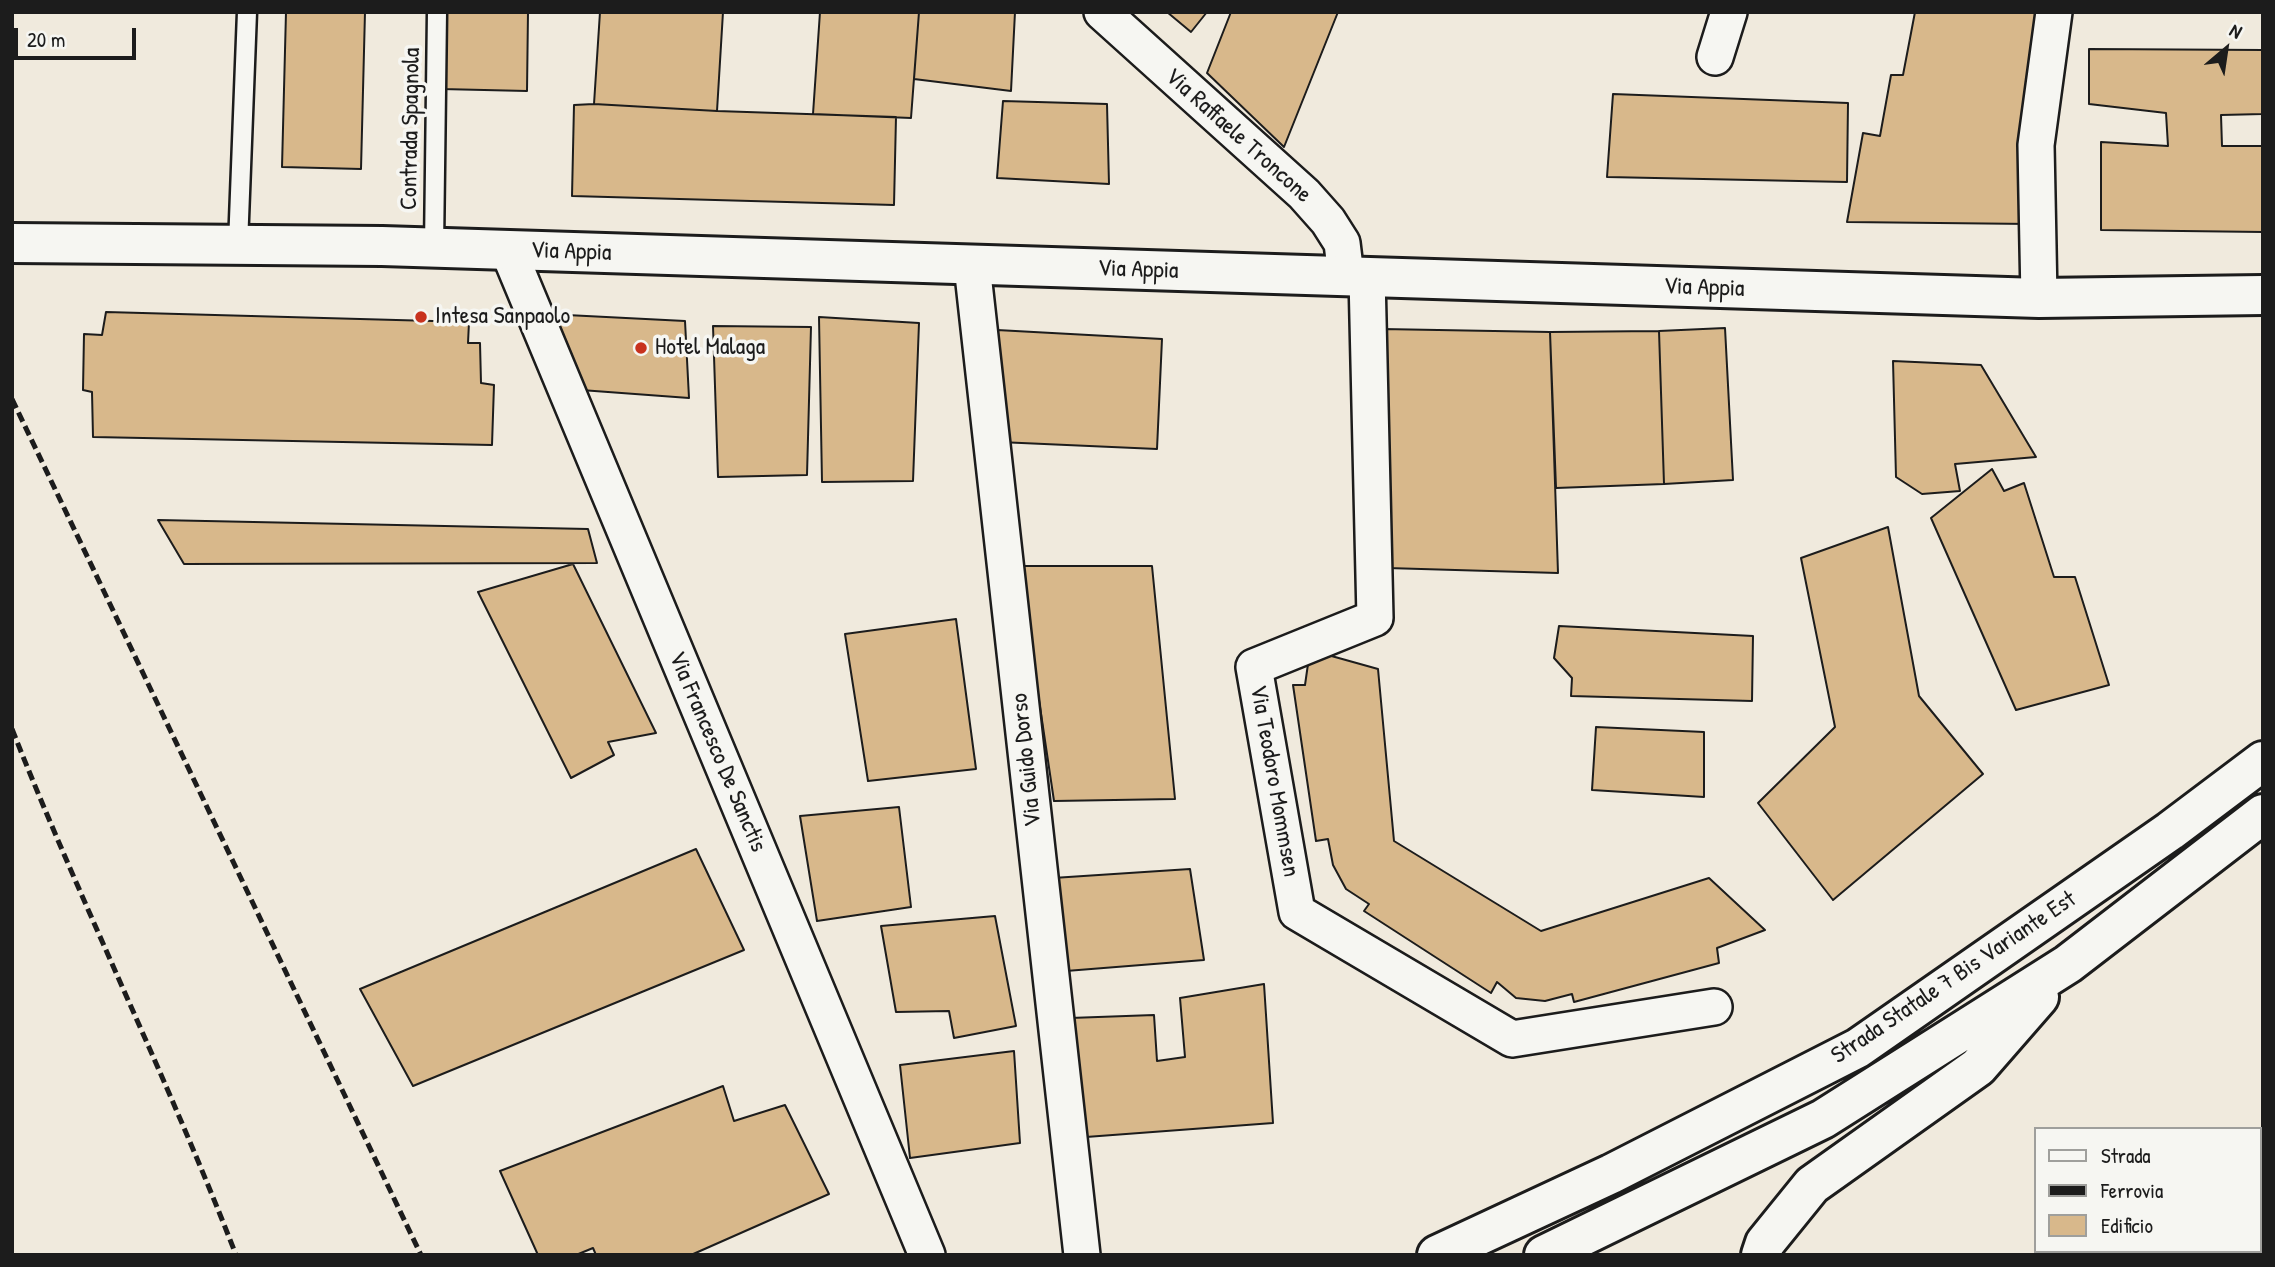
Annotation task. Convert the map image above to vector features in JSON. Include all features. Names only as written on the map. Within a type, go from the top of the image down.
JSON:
[{"type":"main road","name":"Via Appia","points":[[12,243],[434,247],[2039,298],[2263,295]]},
{"type":"main road","name":"Strada Statale 7 Bis Variante Est","points":[[1437,1255],[1611,1174],[1858,1048],[2171,831],[2263,761]]},
{"type":"main road","name":"Strada Statale 7 Bis Variante Est","points":[[1544,1255],[1823,1119],[2068,964],[2263,814]]},
{"type":"main road","points":[[1761,1255],[1765,1243],[1812,1185],[1978,1067],[2068,964]]},
{"type":"street","name":"Via Raffaele Troncone","points":[[1102,12],[1304,194],[1328,220],[1357,277]]},
{"type":"street","points":[[1715,57],[1729,12]]},
{"type":"street","points":[[2039,298],[2036,145],[2054,12]]},
{"type":"street","name":"Via Francesco De Sanctis","points":[[508,250],[927,1255]]},
{"type":"street","name":"Via Guido Dorso","points":[[972,264],[1082,1255]]},
{"type":"street","name":"Via Teodoro Mommsen","points":[[1357,277],[1375,618],[1254,667],[1297,912],[1512,1040],[1714,1007]]},
{"type":"lane","points":[[239,245],[247,12]]},
{"type":"lane","name":"Contrada Spagnola","points":[[434,247],[437,12]]},
{"type":"building","points":[[286,12],[365,12],[361,169],[282,167]]},
{"type":"building","points":[[442,12],[528,12],[527,91],[441,89]]},
{"type":"building","points":[[600,12],[723,12],[717,111],[594,104]]},
{"type":"building","points":[[820,12],[919,12],[911,118],[813,114]]},
{"type":"building","points":[[919,12],[1015,12],[1011,91],[914,79]]},
{"type":"building","points":[[1167,12],[1207,12],[1191,32]]},
{"type":"building","points":[[1231,12],[1338,12],[1284,147],[1207,73]]},
{"type":"building","points":[[1915,12],[2040,12],[2031,224],[1847,222],[1863,133],[1880,136],[1891,75],[1903,75]]},
{"type":"building","points":[[2089,49],[2263,50],[2263,114],[2221,115],[2222,146],[2263,146],[2263,232],[2101,230],[2101,142],[2168,146],[2166,113],[2089,104]]},
{"type":"building","points":[[1613,94],[1848,103],[1847,182],[1607,177]]},
{"type":"building","points":[[1003,101],[1107,104],[1109,184],[997,178]]},
{"type":"building","points":[[574,105],[896,117],[894,205],[572,196]]},
{"type":"building","points":[[106,312],[469,322],[468,343],[480,343],[481,383],[494,385],[492,445],[93,437],[92,392],[83,390],[84,334],[102,335]]},
{"type":"building","points":[[547,314],[685,321],[689,398],[581,390]]},
{"type":"building","points":[[819,317],[919,323],[913,481],[822,482]]},
{"type":"building","points":[[713,326],[811,327],[807,475],[718,477]]},
{"type":"building","points":[[1725,328],[1733,480],[1664,484],[1659,331]]},
{"type":"building","points":[[1382,329],[1550,332],[1558,573],[1387,568]]},
{"type":"building","points":[[997,330],[1162,339],[1157,449],[999,442]]},
{"type":"building","points":[[1659,331],[1664,484],[1556,488],[1550,332]]},
{"type":"building","points":[[1893,361],[1981,365],[2036,457],[1955,464],[1960,491],[1922,494],[1896,477]]},
{"type":"building","points":[[1992,469],[2004,491],[2024,483],[2054,577],[2075,577],[2109,685],[2016,710],[1931,518]]},
{"type":"building","points":[[158,520],[588,529],[597,563],[184,564]]},
{"type":"building","points":[[1888,527],[1919,696],[1983,774],[1833,900],[1758,803],[1835,727],[1801,558]]},
{"type":"building","points":[[573,564],[656,733],[608,742],[614,755],[571,778],[478,592]]},
{"type":"building","points":[[1019,566],[1152,566],[1175,799],[1054,801]]},
{"type":"building","points":[[956,619],[976,769],[868,781],[845,634]]},
{"type":"building","points":[[1559,626],[1753,636],[1752,701],[1571,696],[1572,678],[1554,658]]},
{"type":"building","points":[[1310,650],[1378,669],[1394,841],[1541,931],[1709,878],[1765,930],[1717,948],[1719,963],[1574,1002],[1572,994],[1545,1001],[1516,998],[1497,982],[1491,993],[1364,911],[1369,904],[1346,889],[1333,865],[1328,839],[1316,841],[1293,685],[1305,685]]},
{"type":"building","points":[[1596,727],[1704,732],[1704,797],[1592,790]]},
{"type":"building","points":[[899,807],[911,907],[817,921],[800,816]]},
{"type":"building","points":[[696,849],[744,950],[413,1086],[360,989]]},
{"type":"building","points":[[1190,869],[1204,960],[1066,971],[1053,878]]},
{"type":"building","points":[[995,916],[1016,1026],[954,1038],[949,1011],[896,1012],[881,926]]},
{"type":"building","points":[[1264,984],[1273,1123],[1086,1137],[1070,1018],[1154,1015],[1157,1061],[1185,1057],[1180,998]]},
{"type":"building","points":[[1014,1051],[1020,1143],[910,1158],[900,1065]]},
{"type":"building","points":[[723,1086],[734,1121],[785,1105],[829,1194],[691,1255],[596,1255],[593,1248],[576,1255],[538,1255],[500,1171]]},
{"type":"railway","points":[[12,399],[421,1255]]},
{"type":"railway","points":[[12,729],[236,1255]]},
{"type":"place","name":"Intesa Sanpaolo","points":[[421,317]]},
{"type":"place","name":"Hotel Malaga","points":[[641,348]]}]
